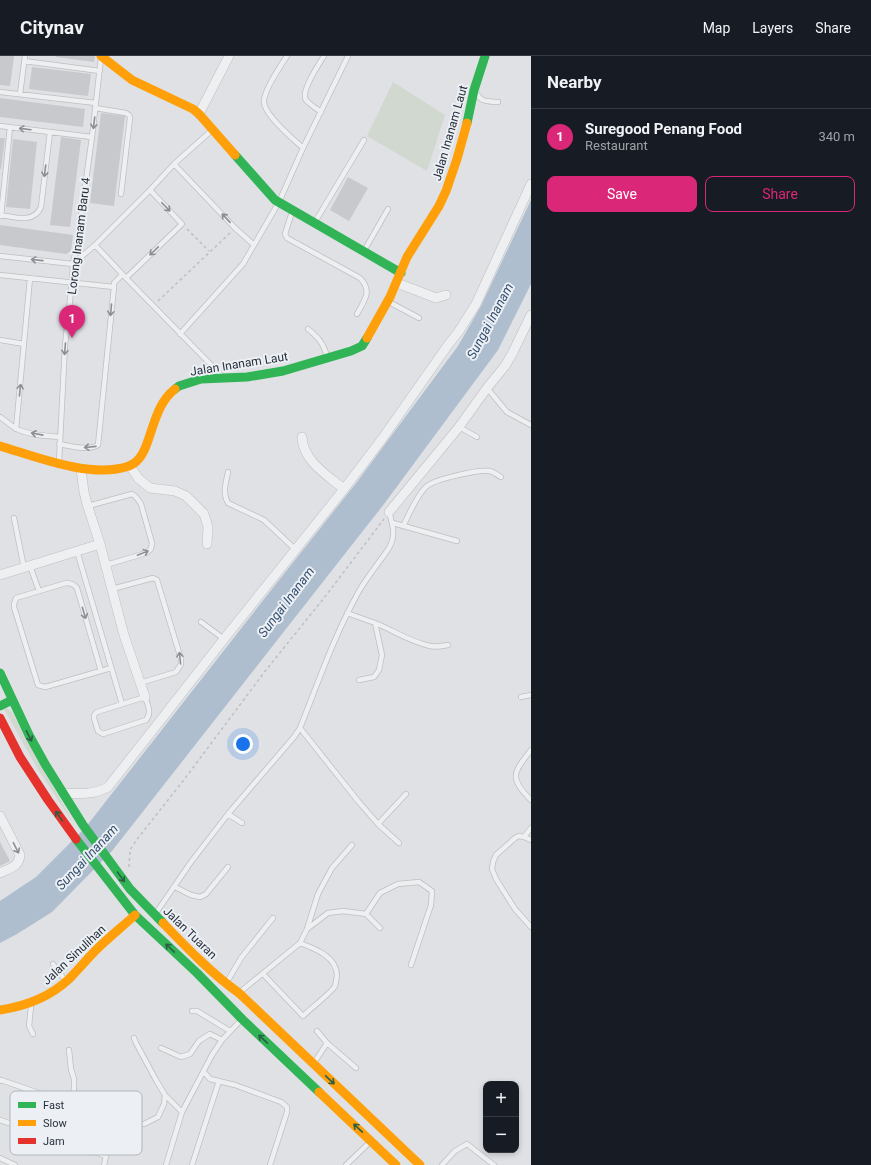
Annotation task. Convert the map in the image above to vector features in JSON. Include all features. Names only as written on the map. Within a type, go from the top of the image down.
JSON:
[{"type":"main road","points":[[101,56],[132,80],[193,109],[276,200],[401,272]]},
{"type":"main road","name":"Jalan Inanam Laut","points":[[130,466],[141,457],[146,447],[162,402],[179,386],[200,379],[247,377],[282,371],[351,351],[362,346],[397,283],[407,257],[439,206],[446,191],[467,127],[474,90],[485,56]]},
{"type":"main road","points":[[0,446],[81,469],[111,470],[130,466]]},
{"type":"main road","points":[[0,452],[16,450]]},
{"type":"main road","name":"Jalan Tuaran","points":[[0,673],[3,688],[12,700],[28,735],[44,764],[83,825],[130,889],[226,984],[239,993],[420,1165]]},
{"type":"main road","points":[[0,706],[12,700]]},
{"type":"main road","name":"Jalan Tuaran","points":[[0,718],[32,777],[70,831],[135,915],[396,1165]]},
{"type":"main road","points":[[5,745],[20,757]]},
{"type":"main road","name":"Jalan Sinulihan","points":[[0,1010],[17,1008],[47,996],[66,982],[100,946],[135,915]]},
{"type":"main road","points":[[313,1064],[311,1075],[325,1089],[330,1102]]},
{"type":"street","points":[[199,114],[229,56]]},
{"type":"street","points":[[62,793],[79,794],[100,791],[108,787],[344,489],[382,439],[473,309],[531,184]]},
{"type":"street","points":[[397,283],[436,298],[446,294]]},
{"type":"street","points":[[389,512],[460,427],[487,388],[505,366],[531,315]]},
{"type":"street","points":[[302,436],[302,445],[305,453],[312,463],[344,489]]},
{"type":"street","points":[[130,466],[138,478],[150,488],[175,491],[186,496],[204,514],[208,527],[207,544]]},
{"type":"street","points":[[81,469],[84,492],[106,565],[124,634],[145,697]]},
{"type":"street","points":[[0,575],[100,544]]},
{"type":"street","points":[[0,816],[20,855],[19,861],[16,865],[0,873]]},
{"type":"lane","name":"Lorong Inanam Baru 4","points":[[58,463],[65,345],[73,264],[92,137],[101,56]]},
{"type":"lane","points":[[287,56],[265,94],[264,102],[266,110],[276,123],[303,148]]},
{"type":"lane","points":[[321,112],[306,101],[304,97],[306,89],[324,56]]},
{"type":"lane","points":[[180,334],[243,264],[279,202],[347,56]]},
{"type":"lane","points":[[20,94],[25,59],[100,71]]},
{"type":"lane","points":[[474,90],[484,101],[498,102]]},
{"type":"lane","points":[[0,92],[96,106],[126,113],[130,118],[121,194]]},
{"type":"lane","points":[[0,126],[92,137]]},
{"type":"lane","points":[[10,127],[0,216],[32,218],[39,212],[41,208],[50,132]]},
{"type":"lane","points":[[0,256],[73,264],[95,245],[174,164],[212,130]]},
{"type":"lane","points":[[315,223],[364,140]]},
{"type":"lane","points":[[174,164],[235,228],[254,245]]},
{"type":"lane","points":[[60,444],[89,448],[98,445],[114,283],[124,276],[182,224],[150,190]]},
{"type":"lane","points":[[364,251],[388,209]]},
{"type":"lane","points":[[293,210],[285,234],[288,238],[360,278],[365,283],[367,292],[366,297],[357,314]]},
{"type":"lane","points":[[95,245],[223,378]]},
{"type":"lane","points":[[0,275],[114,287]]},
{"type":"lane","points":[[16,429],[30,278]]},
{"type":"lane","points":[[387,302],[419,318]]},
{"type":"lane","points":[[308,329],[318,337],[324,347],[327,357]]},
{"type":"lane","points":[[0,340],[24,344]]},
{"type":"lane","points":[[487,388],[507,412],[531,425]]},
{"type":"lane","points":[[0,417],[16,429],[25,432],[60,437]]},
{"type":"lane","points":[[460,427],[477,437]]},
{"type":"lane","points":[[403,526],[417,500],[427,486],[441,480],[481,471],[491,472],[501,477]]},
{"type":"lane","points":[[228,472],[224,492],[228,503],[264,520],[296,550]]},
{"type":"lane","points":[[88,506],[132,494],[135,495],[141,504],[152,543],[150,549],[146,553],[106,565]]},
{"type":"lane","points":[[155,915],[191,862],[228,814],[300,728],[326,660],[347,613],[359,591],[389,548],[392,541],[394,532],[393,523],[389,512]]},
{"type":"lane","points":[[14,518],[27,567],[39,591]]},
{"type":"lane","points":[[393,523],[457,541]]},
{"type":"lane","points":[[77,551],[122,704]]},
{"type":"lane","points":[[112,589],[153,578],[156,580],[181,658],[181,664],[176,672],[140,683]]},
{"type":"lane","points":[[101,671],[77,588],[72,584],[66,583],[16,598],[14,604],[38,685],[45,687],[49,686],[101,671],[111,668]]},
{"type":"lane","points":[[347,613],[388,628],[405,637],[430,646],[448,645]]},
{"type":"lane","points":[[201,622],[224,639]]},
{"type":"lane","points":[[359,680],[374,677],[379,670],[382,655],[375,623]]},
{"type":"lane","points":[[521,697],[531,695]]},
{"type":"lane","points":[[145,697],[149,711],[149,717],[146,720],[103,734],[99,732],[94,718],[96,713],[145,697]]},
{"type":"lane","points":[[300,728],[378,824],[399,843]]},
{"type":"lane","points":[[531,750],[515,775],[522,791],[531,800]]},
{"type":"lane","points":[[378,824],[406,794]]},
{"type":"lane","points":[[228,814],[242,824]]},
{"type":"lane","points":[[524,837],[531,828]]},
{"type":"lane","points":[[531,840],[519,836],[515,838],[496,855],[492,869],[496,879],[515,909],[531,927]]},
{"type":"lane","points":[[239,993],[300,943],[307,929],[318,894],[332,868],[352,845]]},
{"type":"lane","points":[[175,887],[191,895],[200,897],[206,894],[228,867]]},
{"type":"lane","points":[[366,914],[380,893],[398,884],[419,882],[432,891],[431,906],[411,965]]},
{"type":"lane","points":[[307,929],[328,913],[343,911],[366,914],[380,928]]},
{"type":"lane","points":[[226,984],[241,958],[273,918]]},
{"type":"lane","points":[[263,974],[303,1016],[328,994],[335,985],[336,970],[330,958],[312,947],[300,943]]},
{"type":"lane","points":[[53,964],[66,982]]},
{"type":"lane","points":[[32,1002],[28,1026],[33,1034]]},
{"type":"lane","points":[[192,1011],[197,1011],[230,1031]]},
{"type":"lane","points":[[166,1165],[182,1112],[212,1055],[222,1040],[242,1019]]},
{"type":"lane","points":[[317,1031],[356,1068]]},
{"type":"lane","points":[[161,1048],[181,1058],[190,1054],[199,1041],[210,1034],[222,1040]]},
{"type":"lane","points":[[134,1038],[152,1074],[165,1095],[182,1112]]},
{"type":"lane","points":[[313,1064],[328,1043]]},
{"type":"lane","points":[[69,1050],[71,1069],[74,1079],[74,1091]]},
{"type":"lane","points":[[204,1072],[210,1079],[235,1085],[281,1102],[287,1107],[287,1112],[270,1165]]},
{"type":"lane","points":[[0,1081],[13,1083],[35,1091]]},
{"type":"lane","points":[[192,1165],[218,1081]]},
{"type":"lane","points":[[144,1124],[158,1117],[164,1104],[165,1095]]},
{"type":"lane","points":[[0,1120],[10,1123]]},
{"type":"lane","points":[[346,1165],[371,1141]]},
{"type":"lane","points":[[442,1165],[455,1151],[467,1144],[494,1165]]},
{"type":"lane","points":[[103,1155],[106,1156],[104,1165]]},
{"type":"lane","points":[[0,1158],[14,1165]]},
{"type":"path","points":[[182,224],[209,251]]},
{"type":"path","points":[[153,306],[209,251],[235,228]]},
{"type":"path","points":[[129,870],[130,850],[138,838],[389,512]]},
{"type":"shaded area","points":[[393,82],[445,115],[427,171],[367,136]]},
{"type":"shaded area","points":[[6,708],[12,712],[74,824],[37,768],[4,709]]},
{"type":"water","name":"Sungai Inanam","points":[[531,200],[531,284],[498,350],[384,504],[112,851],[52,912],[0,943],[0,901],[36,877],[85,828],[357,482],[458,346],[481,306]]},
{"type":"building","points":[[0,56],[14,56],[10,86],[0,85]]},
{"type":"building","points":[[56,56],[95,56],[94,62]]},
{"type":"building","points":[[32,67],[91,74],[88,96],[29,89]]},
{"type":"building","points":[[0,98],[85,109],[83,127],[0,117]]},
{"type":"building","points":[[101,113],[125,116],[114,206],[90,203]]},
{"type":"building","points":[[61,137],[81,140],[70,227],[50,225]]},
{"type":"building","points":[[0,138],[5,138],[1,169],[0,169]]},
{"type":"building","points":[[13,139],[37,142],[30,209],[6,207]]},
{"type":"building","points":[[348,177],[368,188],[349,221],[330,210]]},
{"type":"building","points":[[0,225],[73,235],[71,251],[66,254],[0,245]]},
{"type":"building","points":[[0,842],[10,861],[0,866]]},
{"type":"traffic: fast","points":[[467,123],[474,90],[485,56]]},
{"type":"traffic: fast","points":[[235,155],[275,200],[401,273]]},
{"type":"traffic: fast","points":[[175,389],[179,386],[201,379],[247,377],[283,371],[351,351],[362,346],[367,338]]},
{"type":"traffic: fast","points":[[0,673],[29,735],[45,764],[83,825],[130,889],[163,923]]},
{"type":"traffic: fast","points":[[0,706],[12,700]]},
{"type":"traffic: fast","points":[[76,839],[135,915],[319,1092]]},
{"type":"traffic: slow","points":[[101,56],[132,80],[193,109],[235,155]]},
{"type":"traffic: slow","points":[[367,338],[390,297],[407,257],[439,206],[446,191],[467,123]]},
{"type":"traffic: slow","points":[[0,446],[47,461],[81,468],[98,470],[129,466],[132,465],[143,452],[160,408],[175,389]]},
{"type":"traffic: slow","points":[[0,1010],[37,1000],[61,986],[93,953],[135,915]]},
{"type":"traffic: slow","points":[[163,923],[200,960],[239,993],[420,1165]]},
{"type":"traffic: slow","points":[[319,1092],[396,1165]]},
{"type":"traffic: jam","points":[[0,718],[20,757],[76,839]]},
{"type":"place","name":"Suregood Penang Food","points":[[72,338]]}]
